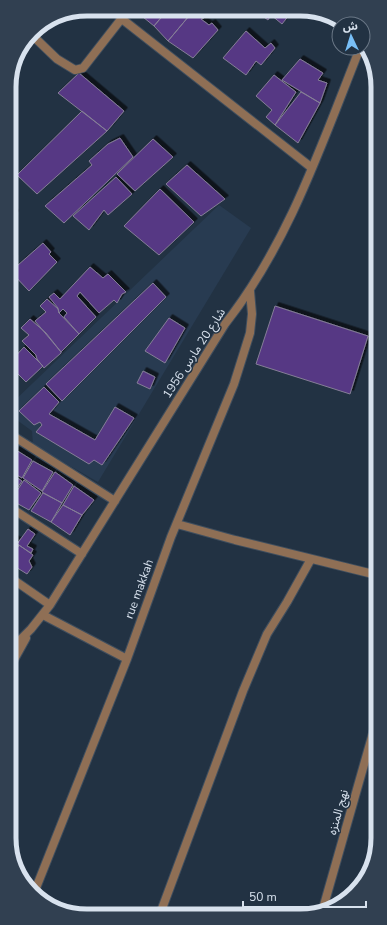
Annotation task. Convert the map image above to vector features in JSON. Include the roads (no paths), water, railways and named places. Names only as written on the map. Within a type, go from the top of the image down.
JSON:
[{"type":"street","points":[[36,39],[57,59],[75,70],[83,68],[125,16]]},
{"type":"street","points":[[122,20],[312,168]]},
{"type":"street","name":"شارع 20 مارس 1956","points":[[16,643],[31,629],[50,605],[225,324],[250,291],[289,219],[312,168],[357,56]]},
{"type":"street","name":"rue makkah","points":[[36,887],[127,659],[177,524],[234,384],[250,333],[252,314],[250,291]]},
{"type":"street","points":[[16,438],[116,501]]},
{"type":"street","points":[[16,512],[82,554]]},
{"type":"street","points":[[177,524],[371,574]]},
{"type":"street","points":[[162,909],[243,691],[267,634],[288,602],[311,559]]},
{"type":"street","points":[[16,581],[50,605]]},
{"type":"street","points":[[43,615],[127,659]]},
{"type":"street","points":[[16,656],[31,629]]},
{"type":"street","name":"نهج المنزه","points":[[324,905],[371,743]]}]
